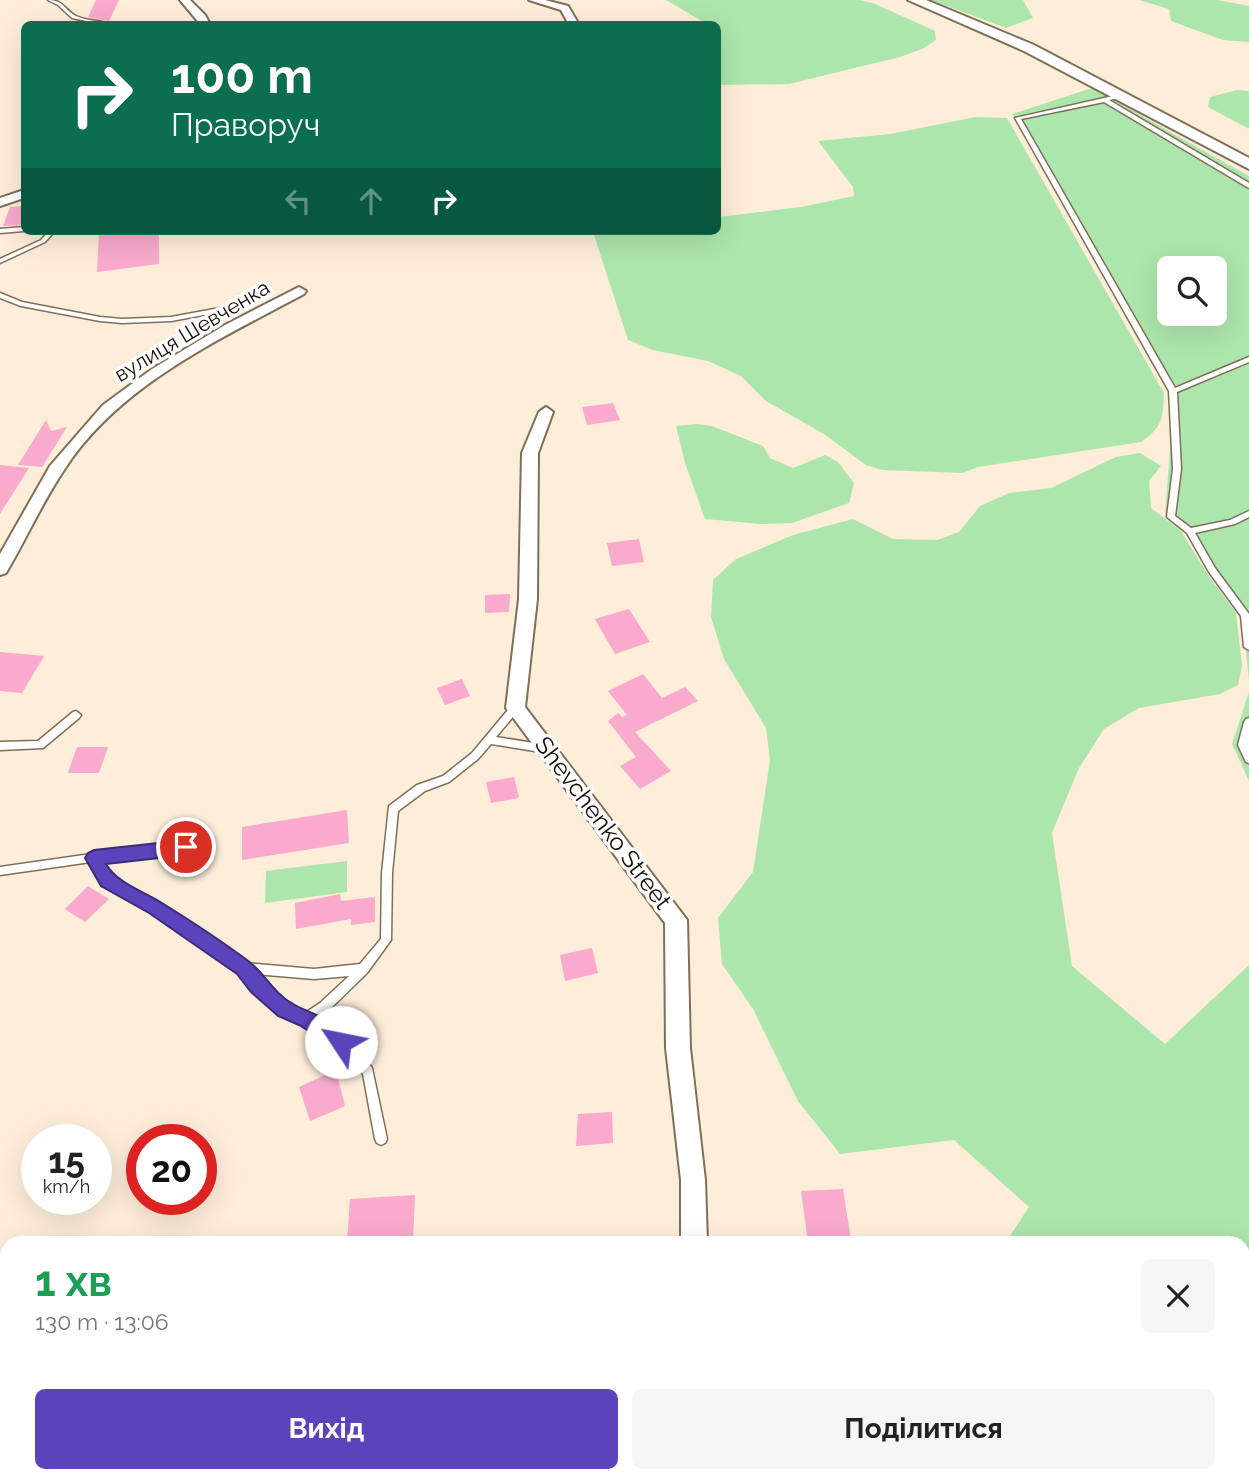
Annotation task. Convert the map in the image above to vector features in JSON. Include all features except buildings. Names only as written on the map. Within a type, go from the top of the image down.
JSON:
[{"type":"street","points":[[185,0],[204,21]]},
{"type":"street","points":[[534,0],[565,8],[572,21]]},
{"type":"street","points":[[915,0],[986,28],[1249,164]]},
{"type":"street","points":[[0,202],[21,195]]},
{"type":"street","name":"вулиця Шевченка","points":[[0,569],[58,466],[108,408],[157,372],[299,291]]},
{"type":"street","points":[[515,708],[528,599],[530,453],[546,412]]},
{"type":"street","name":"Shevchenko Street","points":[[515,708],[676,920],[678,1048],[693,1180],[694,1236]]},
{"type":"lane","points":[[50,0],[74,17],[93,21]]},
{"type":"lane","points":[[1122,96],[1018,118],[1173,391],[1177,469],[1171,517],[1190,531],[1212,570],[1245,615],[1249,647]]},
{"type":"lane","points":[[1105,100],[1249,186]]},
{"type":"lane","points":[[0,231],[21,229]]},
{"type":"lane","points":[[0,261],[43,241],[48,235]]},
{"type":"lane","points":[[0,295],[29,306],[106,320],[137,321],[192,316],[236,307]]},
{"type":"lane","points":[[1173,391],[1249,359]]},
{"type":"lane","points":[[1190,531],[1232,522],[1249,514]]},
{"type":"lane","points":[[306,1018],[324,1007],[363,969],[386,940],[387,873],[393,809],[421,788],[446,779],[475,756],[515,708]]},
{"type":"lane","points":[[0,746],[40,745],[76,715]]},
{"type":"lane","points":[[1249,722],[1243,745],[1249,759]]},
{"type":"lane","points":[[489,740],[547,749]]},
{"type":"lane","points":[[0,871],[205,846]]},
{"type":"lane","points":[[94,858],[107,881],[155,908],[244,968],[258,986],[285,1010],[306,1018],[352,1050],[368,1072],[381,1139]]},
{"type":"lane","points":[[244,968],[314,974],[363,969]]},
{"type":"green space","points":[[666,0],[859,0],[873,3],[935,31],[936,40],[922,49],[900,57],[789,84],[721,85],[721,21],[702,21]]},
{"type":"green space","points":[[931,0],[1023,0],[1033,18],[1006,28]]},
{"type":"green space","points":[[1139,0],[1218,0],[1249,6],[1249,42],[1223,40],[1171,21],[1169,9]]},
{"type":"green space","points":[[1092,88],[1249,176],[1249,680],[1242,615],[1190,536],[1165,515],[1170,449],[1168,390],[1012,114]]},
{"type":"green space","points":[[1237,90],[1249,91],[1249,129],[1208,107],[1210,97]]},
{"type":"green space","points":[[976,117],[1007,118],[1164,393],[1160,421],[1154,432],[1141,442],[978,467],[963,473],[882,470],[866,465],[824,434],[766,401],[741,376],[708,361],[653,350],[628,340],[594,235],[721,235],[721,217],[801,207],[854,196],[853,187],[818,141],[890,134]]},
{"type":"green space","points":[[676,426],[712,426],[763,446],[770,458],[793,468],[825,455],[838,462],[854,483],[849,503],[792,523],[761,524],[705,519],[685,463]]},
{"type":"green space","points":[[1140,453],[1161,466],[1149,481],[1151,508],[1181,531],[1236,613],[1242,665],[1238,685],[1220,694],[1139,708],[1104,729],[1079,768],[1052,833],[1072,966],[1165,1044],[1249,965],[1249,1236],[1010,1236],[1029,1207],[954,1140],[840,1154],[798,1101],[753,1009],[722,964],[718,918],[753,872],[770,760],[766,728],[724,659],[711,617],[713,580],[736,559],[793,535],[853,519],[893,539],[937,540],[959,532],[980,506],[1009,493],[1051,488],[1116,457]]},
{"type":"green space","points":[[1249,692],[1249,781],[1232,744]]},
{"type":"green space","points":[[347,861],[347,892],[265,903],[266,871]]},
{"type":"route","points":[[186,847],[94,858],[107,881],[155,908],[244,968],[258,986],[285,1010],[306,1018],[341,1042]]}]
